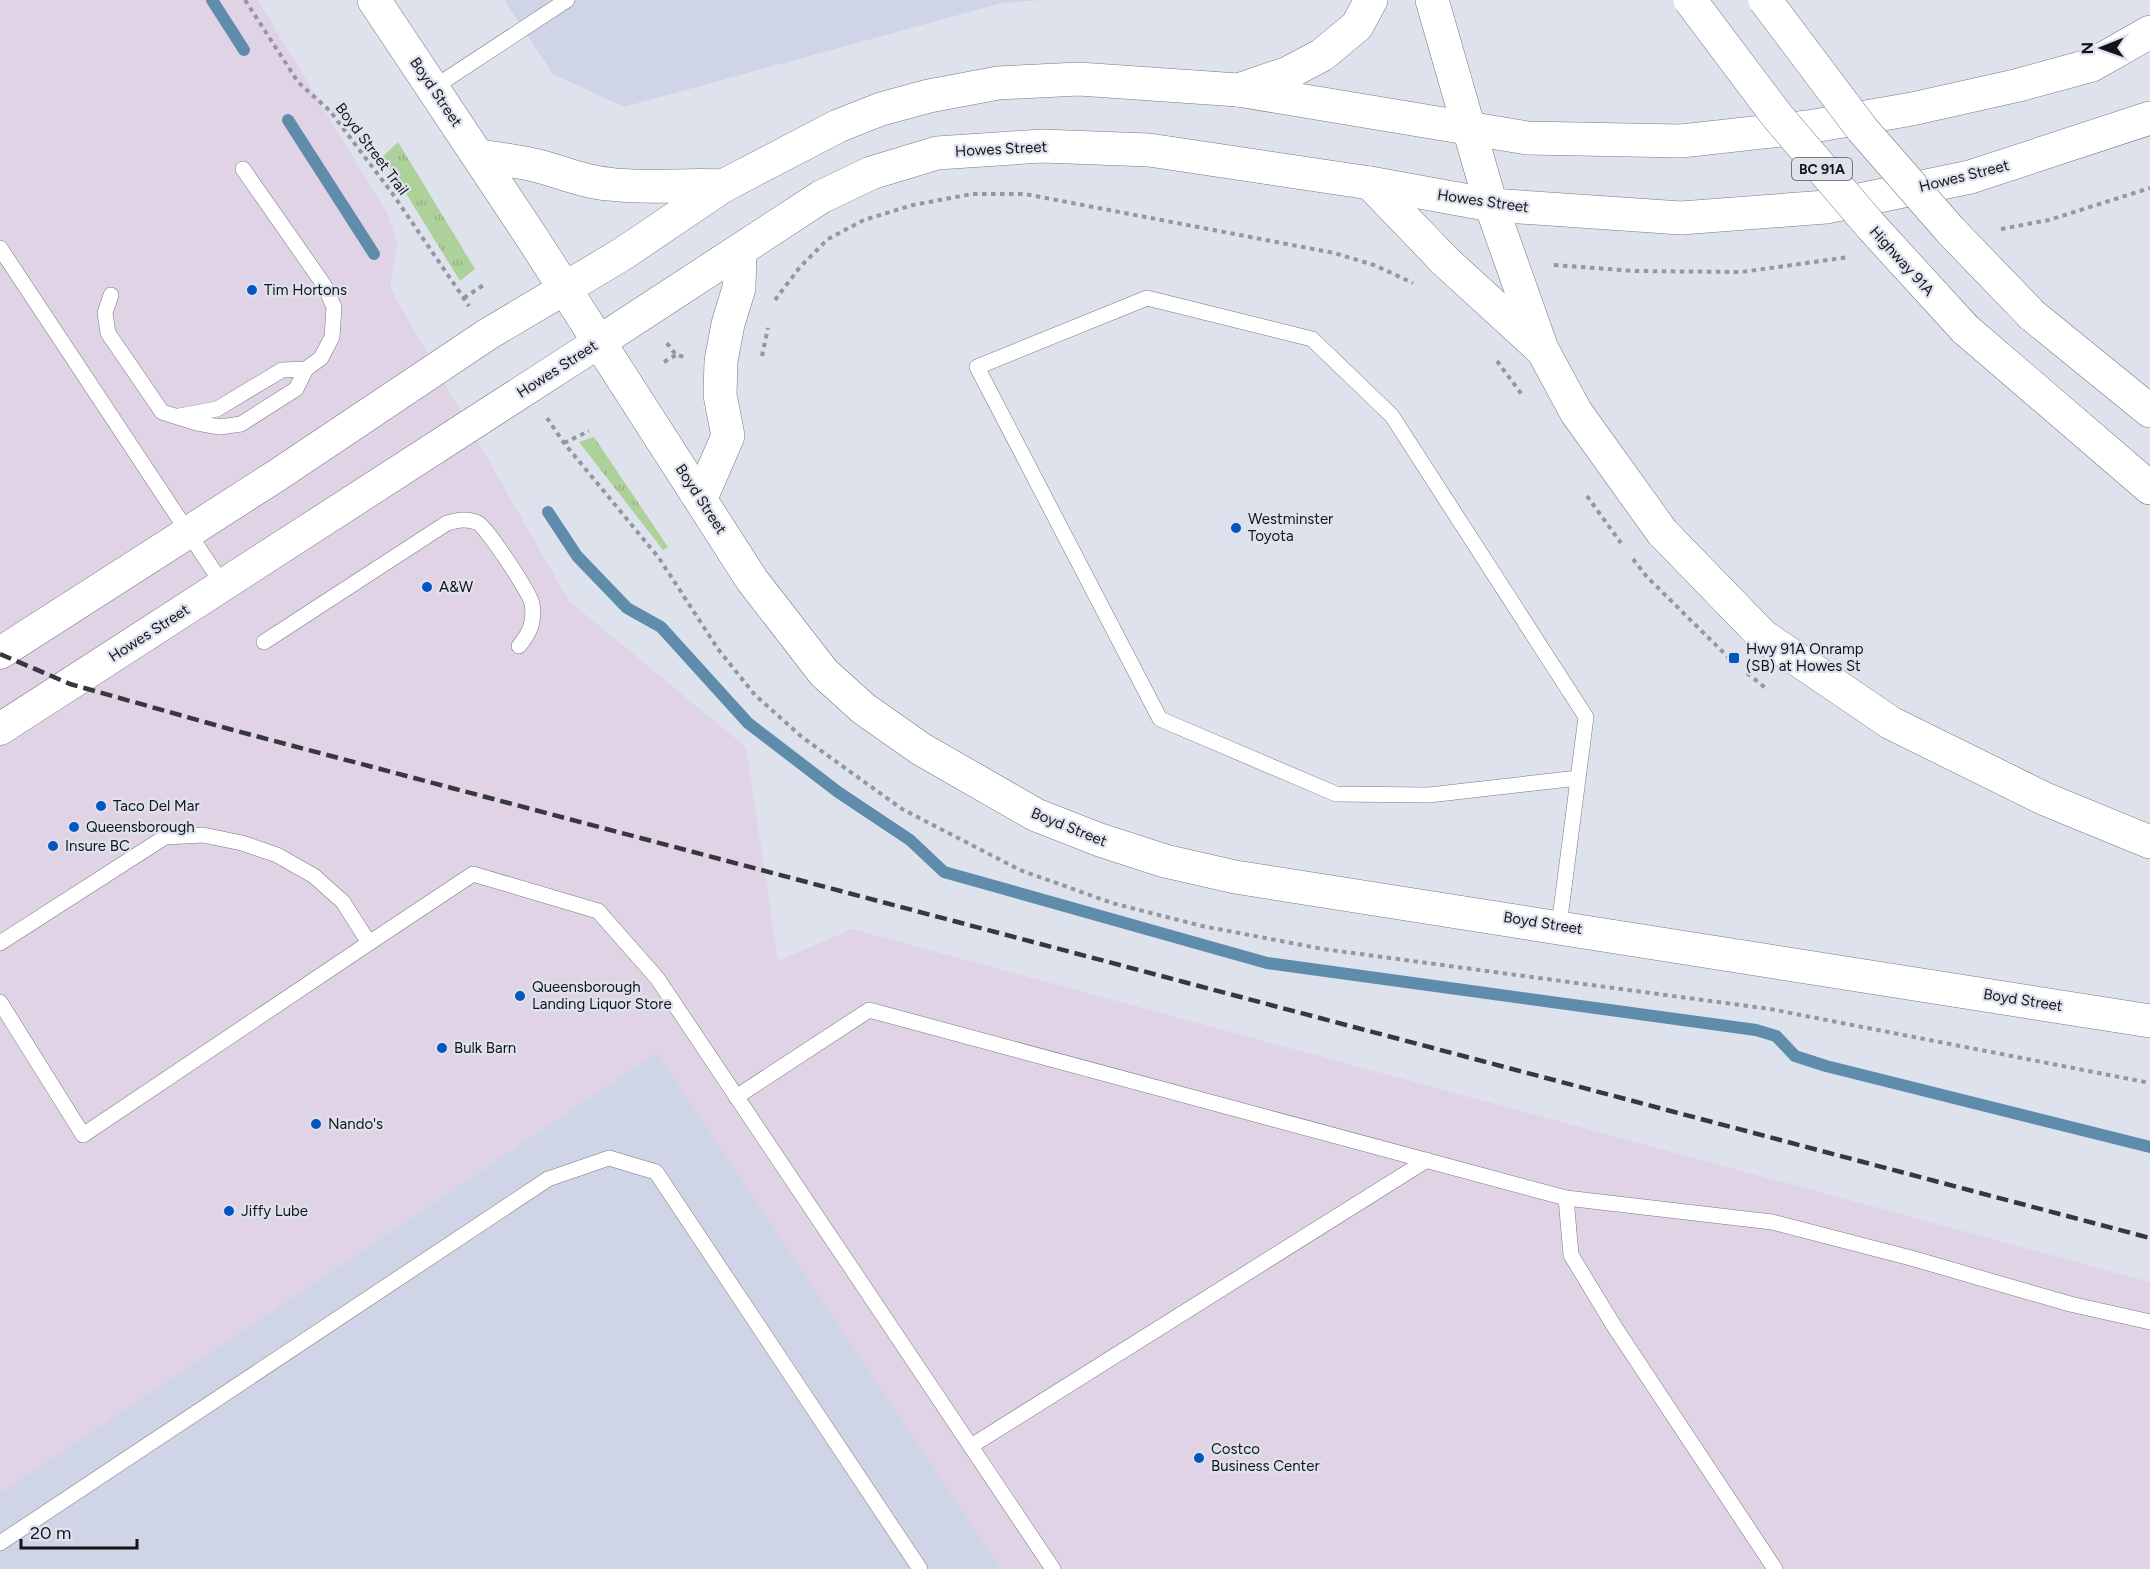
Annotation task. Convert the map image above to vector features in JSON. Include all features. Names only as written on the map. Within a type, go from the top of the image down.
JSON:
[{"type":"main road","name":"Boyd Street","points":[[374,0],[479,156],[752,580],[824,673],[864,709],[921,749],[1036,815],[1100,840],[1165,861],[1235,877],[1559,926],[2150,1021]]},
{"type":"main road","points":[[1238,90],[1288,73],[1322,55],[1357,26],[1371,0]]},
{"type":"main road","points":[[1432,0],[1491,205],[1542,349],[1576,412],[1662,532],[1764,636],[1892,723],[2045,799],[2150,842]]},
{"type":"main road","name":"Highway 91A","points":[[1690,0],[1778,117],[1870,226],[1965,329],[2150,488]]},
{"type":"main road","points":[[1765,0],[1862,129],[1951,231],[2032,315],[2150,411]]},
{"type":"main road","points":[[564,289],[624,253],[723,186],[838,126],[881,109],[987,85],[1079,79],[1238,90],[1527,138],[1681,141],[1808,127],[1912,109],[2019,85],[2092,65],[2150,32]]},
{"type":"main road","name":"Howes Street","points":[[599,342],[821,197],[871,173],[937,153],[1042,146],[1149,150],[1370,183],[1491,205],[1681,218],[1826,207],[1970,177],[2150,118]]},
{"type":"main road","points":[[479,156],[538,166],[567,177],[606,184],[641,188],[681,184],[723,186]]},
{"type":"main road","points":[[1370,183],[1445,261],[1542,349]]},
{"type":"main road","points":[[701,498],[728,436],[720,395],[721,361],[728,324],[739,288],[740,251]]},
{"type":"street","points":[[0,653],[488,334],[564,289]]},
{"type":"street","name":"Howes Street","points":[[0,729],[599,342]]},
{"type":"lane","points":[[433,88],[567,0]]},
{"type":"lane","points":[[111,295],[105,313],[108,333],[162,412],[220,427],[241,424],[296,389],[306,369],[321,358],[332,338],[334,307],[324,285],[243,169]]},
{"type":"lane","points":[[0,248],[223,585]]},
{"type":"lane","points":[[1559,926],[1586,717],[1392,416],[1312,339],[1147,298],[977,367],[1160,719],[1336,794],[1430,795],[1578,778]]},
{"type":"lane","points":[[176,416],[217,409],[282,370],[306,369]]},
{"type":"lane","points":[[264,642],[447,523],[464,519],[480,524],[494,539],[532,601],[533,620],[528,635],[519,645]]},
{"type":"lane","points":[[0,943],[165,837],[203,835],[242,843],[277,855],[315,876],[343,902],[369,943]]},
{"type":"lane","points":[[0,1002],[84,1135],[472,874],[598,911],[657,978],[1053,1569]]},
{"type":"lane","points":[[736,1097],[868,1010],[1566,1198],[1772,1222],[1911,1258],[2070,1304],[2150,1323]]},
{"type":"lane","points":[[0,1543],[548,1179],[609,1158],[656,1172],[920,1569]]},
{"type":"lane","points":[[971,1446],[1427,1160]]},
{"type":"lane","points":[[1566,1198],[1571,1255],[1614,1326],[1775,1569]]},
{"type":"path","name":"Boyd Street Trail","points":[[245,0],[298,82],[330,111],[392,194],[470,307]]},
{"type":"path","points":[[772,311],[775,301],[800,267],[828,239],[864,220],[913,205],[972,194],[1025,194],[1334,253],[1374,265],[1422,288]]},
{"type":"path","points":[[464,298],[486,284]]},
{"type":"path","points":[[753,362],[762,356],[769,321]]},
{"type":"path","points":[[664,362],[676,355],[667,343]]},
{"type":"path","points":[[546,417],[564,442],[589,431]]},
{"type":"shaded area","points":[[0,0],[258,0],[389,217],[397,242],[390,288],[569,601],[746,747],[778,961],[852,929],[2150,1282],[2150,1569],[1001,1569],[657,1053],[0,1493]]},
{"type":"shaded area","points":[[504,0],[1042,0],[1002,3],[624,107],[553,74]]},
{"type":"shaded area","points":[[657,1053],[1001,1569],[0,1569],[0,1493]]},
{"type":"green space","points":[[398,142],[475,269],[460,281],[402,187],[381,158]]},
{"type":"green space","points":[[594,437],[668,547],[663,550],[579,442]]},
{"type":"waterway","points":[[212,0],[244,50]]},
{"type":"waterway","points":[[288,120],[374,254]]},
{"type":"waterway","points":[[548,512],[577,556],[627,608],[661,627],[748,723],[838,792],[910,840],[944,872],[1267,963],[1756,1030],[1776,1036],[1795,1056],[1826,1066],[2150,1147]]},
{"type":"railway","points":[[0,654],[70,684],[233,730],[2150,1238]]},
{"type":"place","name":"Tim Hortons","points":[[252,290]]},
{"type":"place","name":"Westminster Toyota","points":[[1236,528]]},
{"type":"place","name":"A&W","points":[[427,587]]},
{"type":"place","name":"Hwy 91A Onramp (SB) at Howes St","points":[[1734,658]]},
{"type":"place","name":"Taco Del Mar","points":[[101,806]]},
{"type":"place","name":"Queensborough","points":[[74,827]]},
{"type":"place","name":"Insure BC","points":[[53,846]]},
{"type":"place","name":"Queensborough Landing Liquor Store","points":[[520,996]]},
{"type":"place","name":"Bulk Barn","points":[[442,1048]]},
{"type":"place","name":"Nando's","points":[[316,1124]]},
{"type":"place","name":"Jiffy Lube","points":[[229,1211]]},
{"type":"place","name":"Costco Business Center","points":[[1199,1458]]}]
